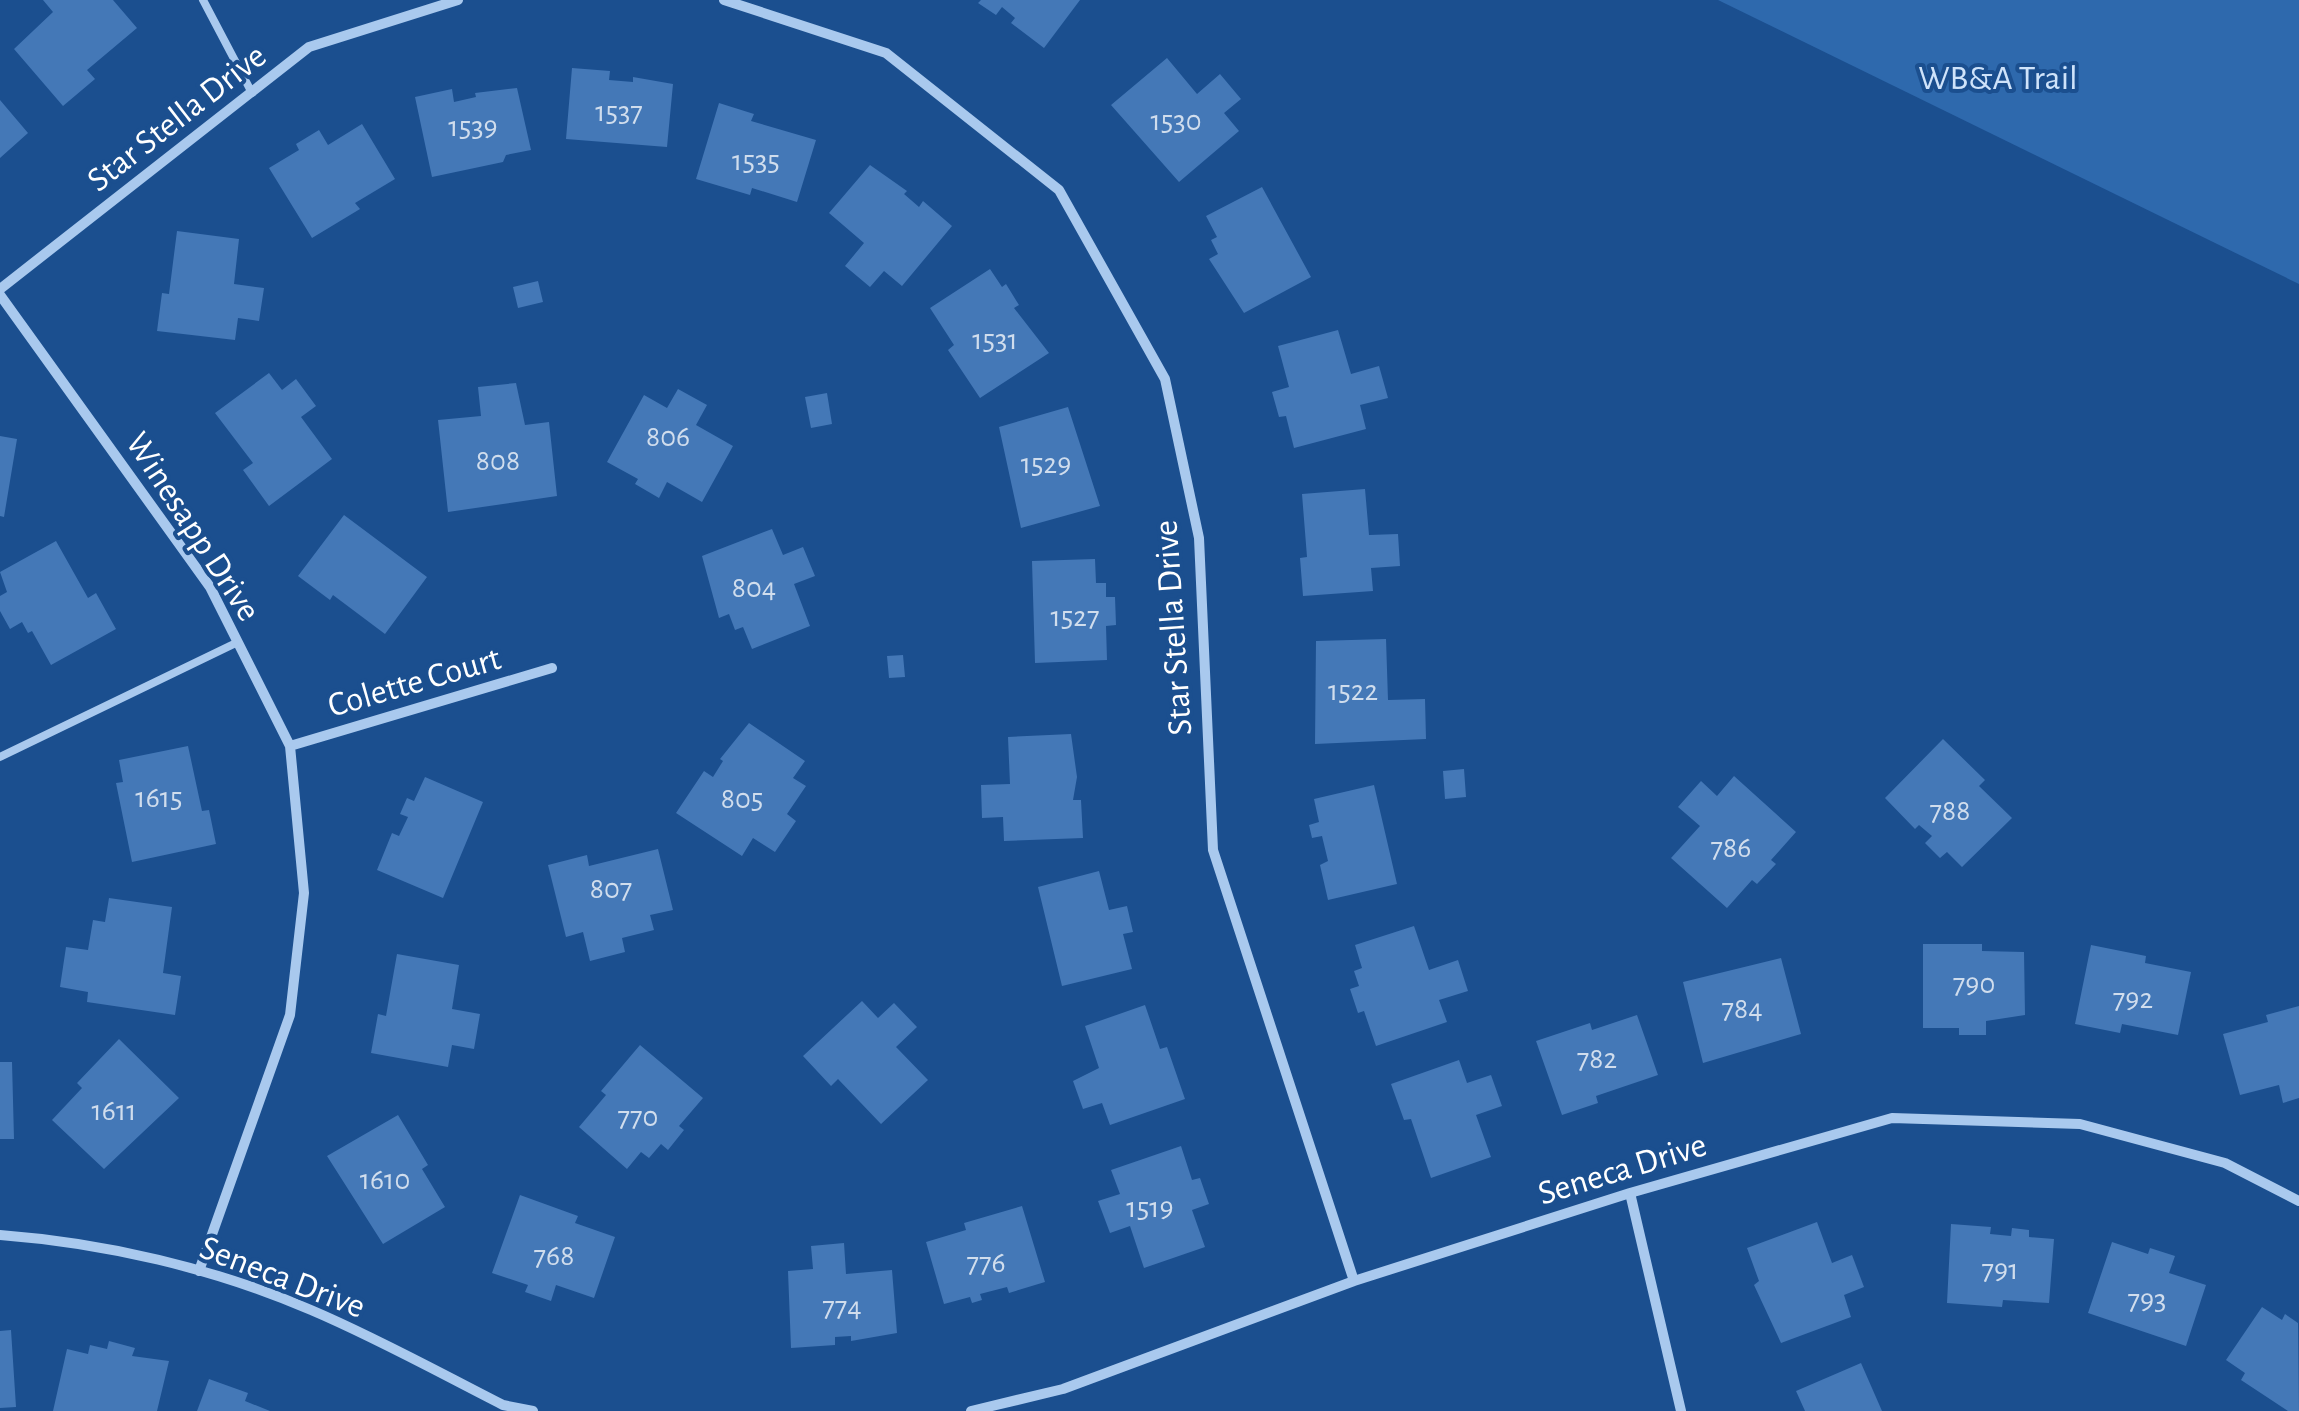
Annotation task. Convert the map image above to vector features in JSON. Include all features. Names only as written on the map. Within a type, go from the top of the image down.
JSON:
[{"type":"street","name":"Star Stella Drive","points":[[0,292],[309,47],[458,0]]},
{"type":"street","name":"Star Stella Drive","points":[[724,0],[886,53],[1058,190],[1165,380],[1199,538],[1213,850],[1354,1280]]},
{"type":"street","name":"Winesapp Drive","points":[[0,292],[210,587],[290,746],[304,893],[290,1015],[200,1272]]},
{"type":"street","name":"Colette Court","points":[[290,746],[552,668]]},
{"type":"street","name":"Seneca Drive","points":[[971,1411],[1063,1390],[1354,1280],[1630,1192],[1892,1118],[2080,1124],[2225,1163],[2299,1202]]},
{"type":"street","points":[[1630,1192],[1681,1411]]},
{"type":"street","name":"Seneca Drive","points":[[0,1235],[75,1240],[200,1272],[310,1309],[504,1405],[533,1411]]},
{"type":"lane","points":[[203,0],[252,94]]},
{"type":"lane","points":[[0,756],[238,642]]},
{"type":"green space","name":"WB&A Trail","points":[[1718,0],[2299,0],[2299,284]]},
{"type":"building","points":[[43,0],[113,0],[137,28],[87,70],[95,79],[63,106],[14,49],[53,12]]},
{"type":"building","points":[[1080,0],[1044,48],[1011,23],[1015,18],[1002,7],[996,15],[978,3]]},
{"type":"building","points":[[1167,58],[1197,94],[1220,74],[1241,99],[1224,113],[1239,131],[1179,182],[1111,105]]},
{"type":"building","points":[[572,68],[610,71],[609,80],[633,82],[633,77],[673,84],[667,147],[566,139]]},
{"type":"building","points":[[517,88],[531,150],[506,155],[503,162],[432,177],[415,97],[452,89],[454,102],[476,97],[475,93]]},
{"type":"building","points":[[0,100],[28,133],[0,158]]},
{"type":"building","points":[[719,103],[754,114],[751,121],[816,140],[797,202],[752,188],[750,195],[696,179]]},
{"type":"building","points":[[362,124],[395,179],[355,203],[360,209],[312,238],[269,168],[299,150],[296,144],[319,130],[328,145]]},
{"type":"building","points":[[870,165],[907,191],[904,194],[919,207],[923,201],[952,226],[902,286],[884,271],[870,287],[845,266],[864,243],[829,213]]},
{"type":"building","points":[[1262,187],[1311,277],[1244,313],[1209,259],[1218,254],[1211,240],[1217,237],[1206,216]]},
{"type":"building","points":[[177,231],[239,239],[234,284],[264,288],[259,321],[238,318],[235,340],[157,331],[162,293],[169,294]]},
{"type":"building","points":[[990,269],[1002,287],[1006,284],[1019,305],[1014,308],[1049,353],[980,398],[948,350],[954,345],[930,308]]},
{"type":"building","points":[[538,281],[543,302],[518,308],[513,287]]},
{"type":"building","points":[[1338,330],[1351,374],[1379,366],[1388,398],[1360,405],[1366,429],[1294,448],[1286,416],[1279,417],[1272,392],[1289,387],[1278,346]]},
{"type":"building","points":[[269,373],[282,390],[296,379],[316,406],[301,417],[332,459],[269,506],[243,470],[253,463],[215,413]]},
{"type":"building","points":[[516,383],[525,425],[549,422],[557,496],[448,512],[438,420],[481,416],[478,387]]},
{"type":"building","points":[[678,389],[707,405],[696,425],[733,446],[702,502],[667,482],[659,498],[635,484],[638,479],[607,462],[644,395],[667,408]]},
{"type":"building","points":[[827,393],[832,424],[811,428],[805,397]]},
{"type":"building","points":[[1068,407],[1100,506],[1021,528],[999,427]]},
{"type":"building","points":[[0,436],[17,439],[4,517],[0,516]]},
{"type":"building","points":[[1365,489],[1369,535],[1398,534],[1400,566],[1371,568],[1373,591],[1303,596],[1300,558],[1307,557],[1302,494]]},
{"type":"building","points":[[344,515],[427,577],[385,634],[333,595],[330,600],[298,576]]},
{"type":"building","points":[[772,529],[783,555],[803,547],[815,576],[794,584],[810,626],[752,649],[743,627],[735,630],[729,614],[719,618],[702,556]]},
{"type":"building","points":[[56,541],[88,598],[96,593],[116,629],[51,665],[32,631],[28,633],[22,622],[10,629],[0,611],[0,596],[7,592],[0,572]]},
{"type":"building","points":[[1095,559],[1096,583],[1106,583],[1106,597],[1115,597],[1116,625],[1106,626],[1107,660],[1035,663],[1032,561]]},
{"type":"building","points":[[1386,639],[1388,700],[1425,699],[1426,739],[1315,744],[1316,641]]},
{"type":"building","points":[[903,655],[905,677],[889,678],[887,656]]},
{"type":"building","points":[[749,723],[805,761],[793,778],[806,786],[787,814],[796,821],[775,852],[753,838],[742,856],[676,813],[704,771],[713,777],[723,761],[720,759]]},
{"type":"building","points":[[1071,734],[1077,777],[1073,800],[1081,800],[1083,838],[1004,841],[1003,817],[982,818],[981,785],[1010,784],[1008,737]]},
{"type":"building","points":[[1943,739],[1985,780],[1979,786],[2012,818],[1962,867],[1947,852],[1940,858],[1925,843],[1932,836],[1919,825],[1915,829],[1885,798]]},
{"type":"building","points":[[188,746],[202,811],[209,810],[216,844],[132,862],[116,783],[123,782],[119,760]]},
{"type":"building","points":[[1464,769],[1466,797],[1445,799],[1443,771]]},
{"type":"building","points":[[1734,776],[1796,832],[1771,860],[1776,864],[1757,884],[1752,880],[1727,908],[1671,858],[1700,826],[1678,807],[1701,781],[1717,796]]},
{"type":"building","points":[[425,777],[483,802],[443,898],[377,870],[392,833],[399,836],[408,817],[400,814],[407,798],[414,801]]},
{"type":"building","points":[[1374,785],[1397,884],[1328,900],[1320,865],[1328,861],[1322,836],[1312,838],[1309,825],[1319,822],[1314,799]]},
{"type":"building","points":[[658,849],[673,910],[650,915],[654,930],[622,938],[625,952],[590,961],[583,932],[566,937],[548,865],[587,855],[589,866]]},
{"type":"building","points":[[1099,871],[1109,910],[1127,906],[1133,932],[1123,934],[1132,969],[1062,986],[1038,887]]},
{"type":"building","points":[[109,898],[172,907],[163,973],[181,976],[175,1015],[87,1002],[88,992],[60,987],[66,947],[88,950],[93,920],[105,922]]},
{"type":"building","points":[[1414,926],[1429,970],[1458,960],[1468,991],[1439,1000],[1447,1022],[1376,1046],[1364,1011],[1358,1013],[1350,989],[1359,986],[1354,971],[1362,968],[1355,945]]},
{"type":"building","points":[[1923,944],[1982,944],[1982,951],[2024,952],[2025,1015],[1986,1021],[1986,1035],[1959,1035],[1959,1028],[1923,1028]]},
{"type":"building","points":[[2091,945],[2146,956],[2145,963],[2191,972],[2178,1035],[2122,1024],[2120,1033],[2075,1024]]},
{"type":"building","points":[[397,954],[459,965],[452,1009],[480,1014],[474,1049],[452,1045],[448,1067],[371,1053],[378,1014],[386,1016]]},
{"type":"building","points":[[1781,958],[1801,1034],[1703,1063],[1683,982]]},
{"type":"building","points":[[862,1001],[878,1018],[894,1003],[917,1027],[896,1047],[928,1080],[881,1124],[838,1079],[831,1086],[803,1056]]},
{"type":"building","points":[[1145,1005],[1160,1049],[1167,1047],[1185,1099],[1110,1125],[1102,1103],[1083,1109],[1073,1081],[1099,1068],[1085,1026]]},
{"type":"building","points":[[2299,1006],[2299,1098],[2283,1103],[2279,1085],[2240,1095],[2223,1034],[2268,1022],[2266,1015]]},
{"type":"building","points":[[1637,1015],[1658,1075],[1596,1096],[1598,1103],[1562,1115],[1536,1041],[1590,1023],[1592,1030]]},
{"type":"building","points":[[119,1039],[179,1098],[104,1169],[52,1120],[82,1088],[77,1083]]},
{"type":"building","points":[[640,1045],[703,1098],[679,1126],[684,1130],[668,1150],[661,1144],[649,1158],[641,1152],[627,1169],[579,1127],[606,1095],[601,1091]]},
{"type":"building","points":[[1459,1060],[1467,1083],[1491,1075],[1502,1106],[1476,1115],[1491,1157],[1431,1178],[1411,1119],[1404,1120],[1391,1084]]},
{"type":"building","points":[[0,1062],[12,1062],[14,1139],[0,1139]]},
{"type":"building","points":[[398,1115],[428,1165],[422,1169],[445,1207],[383,1244],[327,1156]]},
{"type":"building","points":[[1181,1146],[1192,1180],[1200,1178],[1209,1204],[1192,1210],[1205,1247],[1144,1268],[1130,1226],[1110,1233],[1098,1201],[1120,1194],[1111,1170]]},
{"type":"building","points":[[520,1195],[578,1216],[575,1223],[615,1237],[594,1298],[556,1285],[551,1301],[525,1292],[528,1285],[492,1273]]},
{"type":"building","points":[[1022,1206],[1045,1282],[1009,1293],[1007,1287],[980,1294],[982,1300],[972,1303],[970,1297],[944,1304],[926,1242],[966,1230],[964,1223]]},
{"type":"building","points":[[1817,1222],[1832,1263],[1852,1255],[1864,1287],[1844,1295],[1851,1317],[1781,1343],[1754,1285],[1759,1281],[1747,1248]]},
{"type":"building","points":[[1951,1224],[1991,1227],[1990,1234],[2011,1236],[2012,1228],[2029,1230],[2029,1237],[2054,1239],[2049,1303],[2003,1300],[2002,1307],[1947,1303]]},
{"type":"building","points":[[2112,1242],[2148,1254],[2150,1248],[2175,1256],[2169,1273],[2206,1285],[2186,1346],[2088,1313]]},
{"type":"building","points":[[844,1243],[846,1274],[892,1270],[897,1333],[851,1341],[851,1336],[835,1337],[835,1345],[791,1348],[788,1271],[813,1269],[811,1246]]},
{"type":"building","points":[[2262,1307],[2282,1320],[2285,1314],[2298,1323],[2299,1411],[2288,1411],[2241,1380],[2245,1373],[2226,1360]]},
{"type":"building","points":[[11,1330],[16,1407],[0,1408],[0,1331]]},
{"type":"building","points":[[109,1341],[135,1348],[132,1356],[169,1361],[157,1411],[53,1411],[67,1349],[88,1354],[90,1345],[107,1349]]},
{"type":"building","points":[[1861,1363],[1882,1411],[1805,1411],[1796,1391]]},
{"type":"building","points":[[209,1379],[248,1393],[245,1401],[270,1411],[197,1411]]}]
